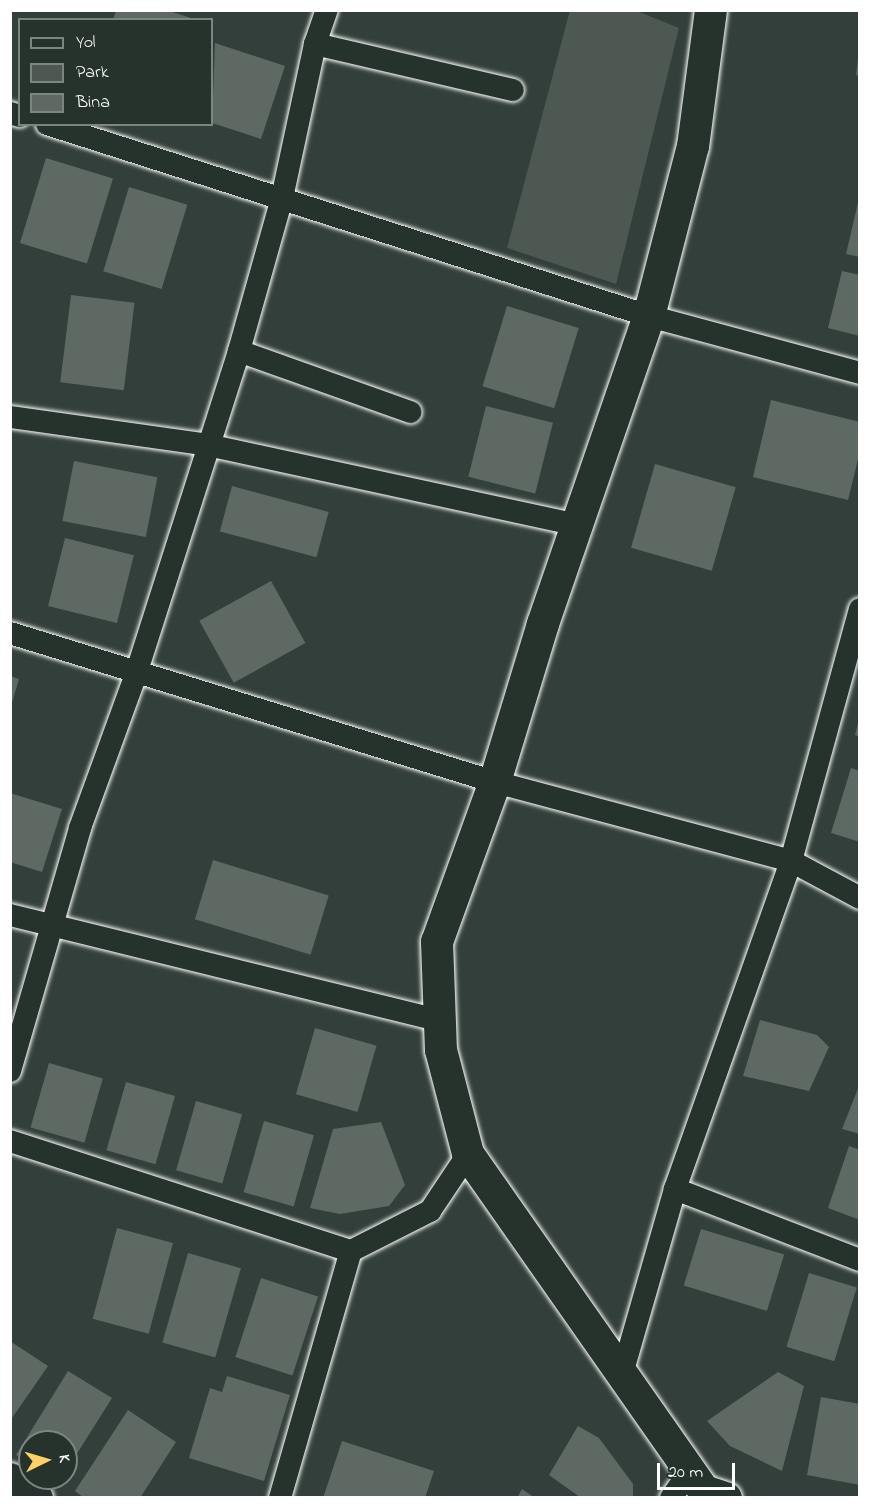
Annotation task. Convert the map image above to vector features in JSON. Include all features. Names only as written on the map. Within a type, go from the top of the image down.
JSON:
[{"type":"street","points":[[10,1071],[81,828],[136,674],[239,351],[282,198],[315,44],[327,10]]},
{"type":"street","points":[[708,12],[693,146],[649,316],[577,525],[495,782],[437,942],[441,1050],[468,1154],[704,1491],[726,1497]]},
{"type":"street","points":[[315,44],[513,90]]},
{"type":"street","points":[[52,126],[649,316],[860,373]]},
{"type":"street","points":[[239,351],[410,412]]},
{"type":"street","points":[[10,417],[208,445],[577,525]]},
{"type":"street","points":[[622,1374],[675,1189],[791,861],[860,609]]},
{"type":"street","points":[[10,633],[136,674],[495,782],[791,861],[860,898]]},
{"type":"street","points":[[10,915],[51,928],[440,1021]]},
{"type":"street","points":[[10,1142],[351,1251],[429,1211],[468,1154]]},
{"type":"street","points":[[675,1189],[860,1260]]},
{"type":"street","points":[[280,1497],[351,1251]]},
{"type":"street","points":[[671,1497],[690,1471]]},
{"type":"street","points":[[10,1479],[37,1497]]},
{"type":"green space","points":[[570,10],[637,11],[679,28],[616,284],[507,248]]},
{"type":"building","points":[[116,10],[166,10],[191,18],[114,18]]},
{"type":"building","points":[[215,43],[285,66],[261,139],[213,123]]},
{"type":"building","points":[[858,59],[860,59],[860,76],[856,75]]},
{"type":"building","points":[[46,158],[113,178],[87,264],[20,243]]},
{"type":"building","points":[[129,187],[187,205],[162,289],[103,271]]},
{"type":"building","points":[[860,198],[860,257],[846,254]]},
{"type":"building","points":[[842,271],[860,275],[860,336],[828,328]]},
{"type":"building","points":[[71,295],[135,303],[124,390],[60,382]]},
{"type":"building","points":[[507,306],[579,328],[554,408],[482,386]]},
{"type":"building","points":[[771,400],[860,422],[860,451],[848,500],[753,477]]},
{"type":"building","points":[[486,406],[553,423],[535,494],[468,477]]},
{"type":"building","points":[[74,461],[157,477],[146,537],[62,521]]},
{"type":"building","points":[[655,464],[736,487],[712,571],[631,548]]},
{"type":"building","points":[[232,486],[329,512],[316,557],[220,531]]},
{"type":"building","points":[[65,538],[134,555],[117,623],[48,606]]},
{"type":"building","points":[[271,581],[305,643],[234,683],[199,621]]},
{"type":"building","points":[[10,676],[19,679],[11,706],[10,706]]},
{"type":"building","points":[[860,719],[860,737],[855,735]]},
{"type":"building","points":[[851,768],[860,771],[860,842],[831,833]]},
{"type":"building","points":[[10,793],[62,809],[42,872],[10,862]]},
{"type":"building","points":[[213,860],[329,895],[311,955],[195,919]]},
{"type":"building","points":[[760,1020],[817,1035],[829,1047],[809,1091],[743,1076]]},
{"type":"building","points":[[315,1028],[377,1046],[358,1112],[296,1094]]},
{"type":"building","points":[[49,1063],[103,1078],[84,1143],[31,1127]]},
{"type":"building","points":[[126,1082],[175,1096],[155,1164],[106,1150]]},
{"type":"building","points":[[860,1086],[860,1134],[842,1129]]},
{"type":"building","points":[[196,1101],[242,1114],[222,1183],[176,1170]]},
{"type":"building","points":[[264,1121],[314,1135],[294,1206],[244,1192]]},
{"type":"building","points":[[381,1122],[405,1185],[389,1206],[340,1214],[310,1208],[333,1129]]},
{"type":"building","points":[[849,1146],[860,1150],[860,1220],[828,1208]]},
{"type":"building","points":[[117,1228],[173,1243],[149,1334],[93,1319]]},
{"type":"building","points":[[701,1229],[784,1254],[767,1311],[684,1285]]},
{"type":"building","points":[[188,1253],[241,1268],[215,1358],[162,1342]]},
{"type":"building","points":[[809,1273],[857,1288],[834,1361],[786,1347]]},
{"type":"building","points":[[261,1278],[318,1297],[292,1375],[235,1357]]},
{"type":"building","points":[[10,1341],[48,1366],[10,1421]]},
{"type":"building","points":[[68,1371],[112,1398],[78,1452],[78,1430],[31,1430]]},
{"type":"building","points":[[778,1372],[804,1386],[782,1471],[730,1446],[707,1421]]},
{"type":"building","points":[[227,1376],[290,1395],[264,1481],[189,1458],[210,1388],[222,1392]]},
{"type":"building","points":[[821,1397],[860,1404],[860,1485],[807,1475]]},
{"type":"building","points":[[128,1410],[176,1442],[140,1498],[84,1498],[75,1491],[78,1490],[78,1486]]},
{"type":"building","points":[[578,1426],[599,1438],[633,1484],[633,1498],[581,1498],[549,1475]]},
{"type":"building","points":[[342,1441],[434,1471],[425,1498],[323,1498]]},
{"type":"building","points":[[522,1489],[535,1498],[517,1498]]}]
